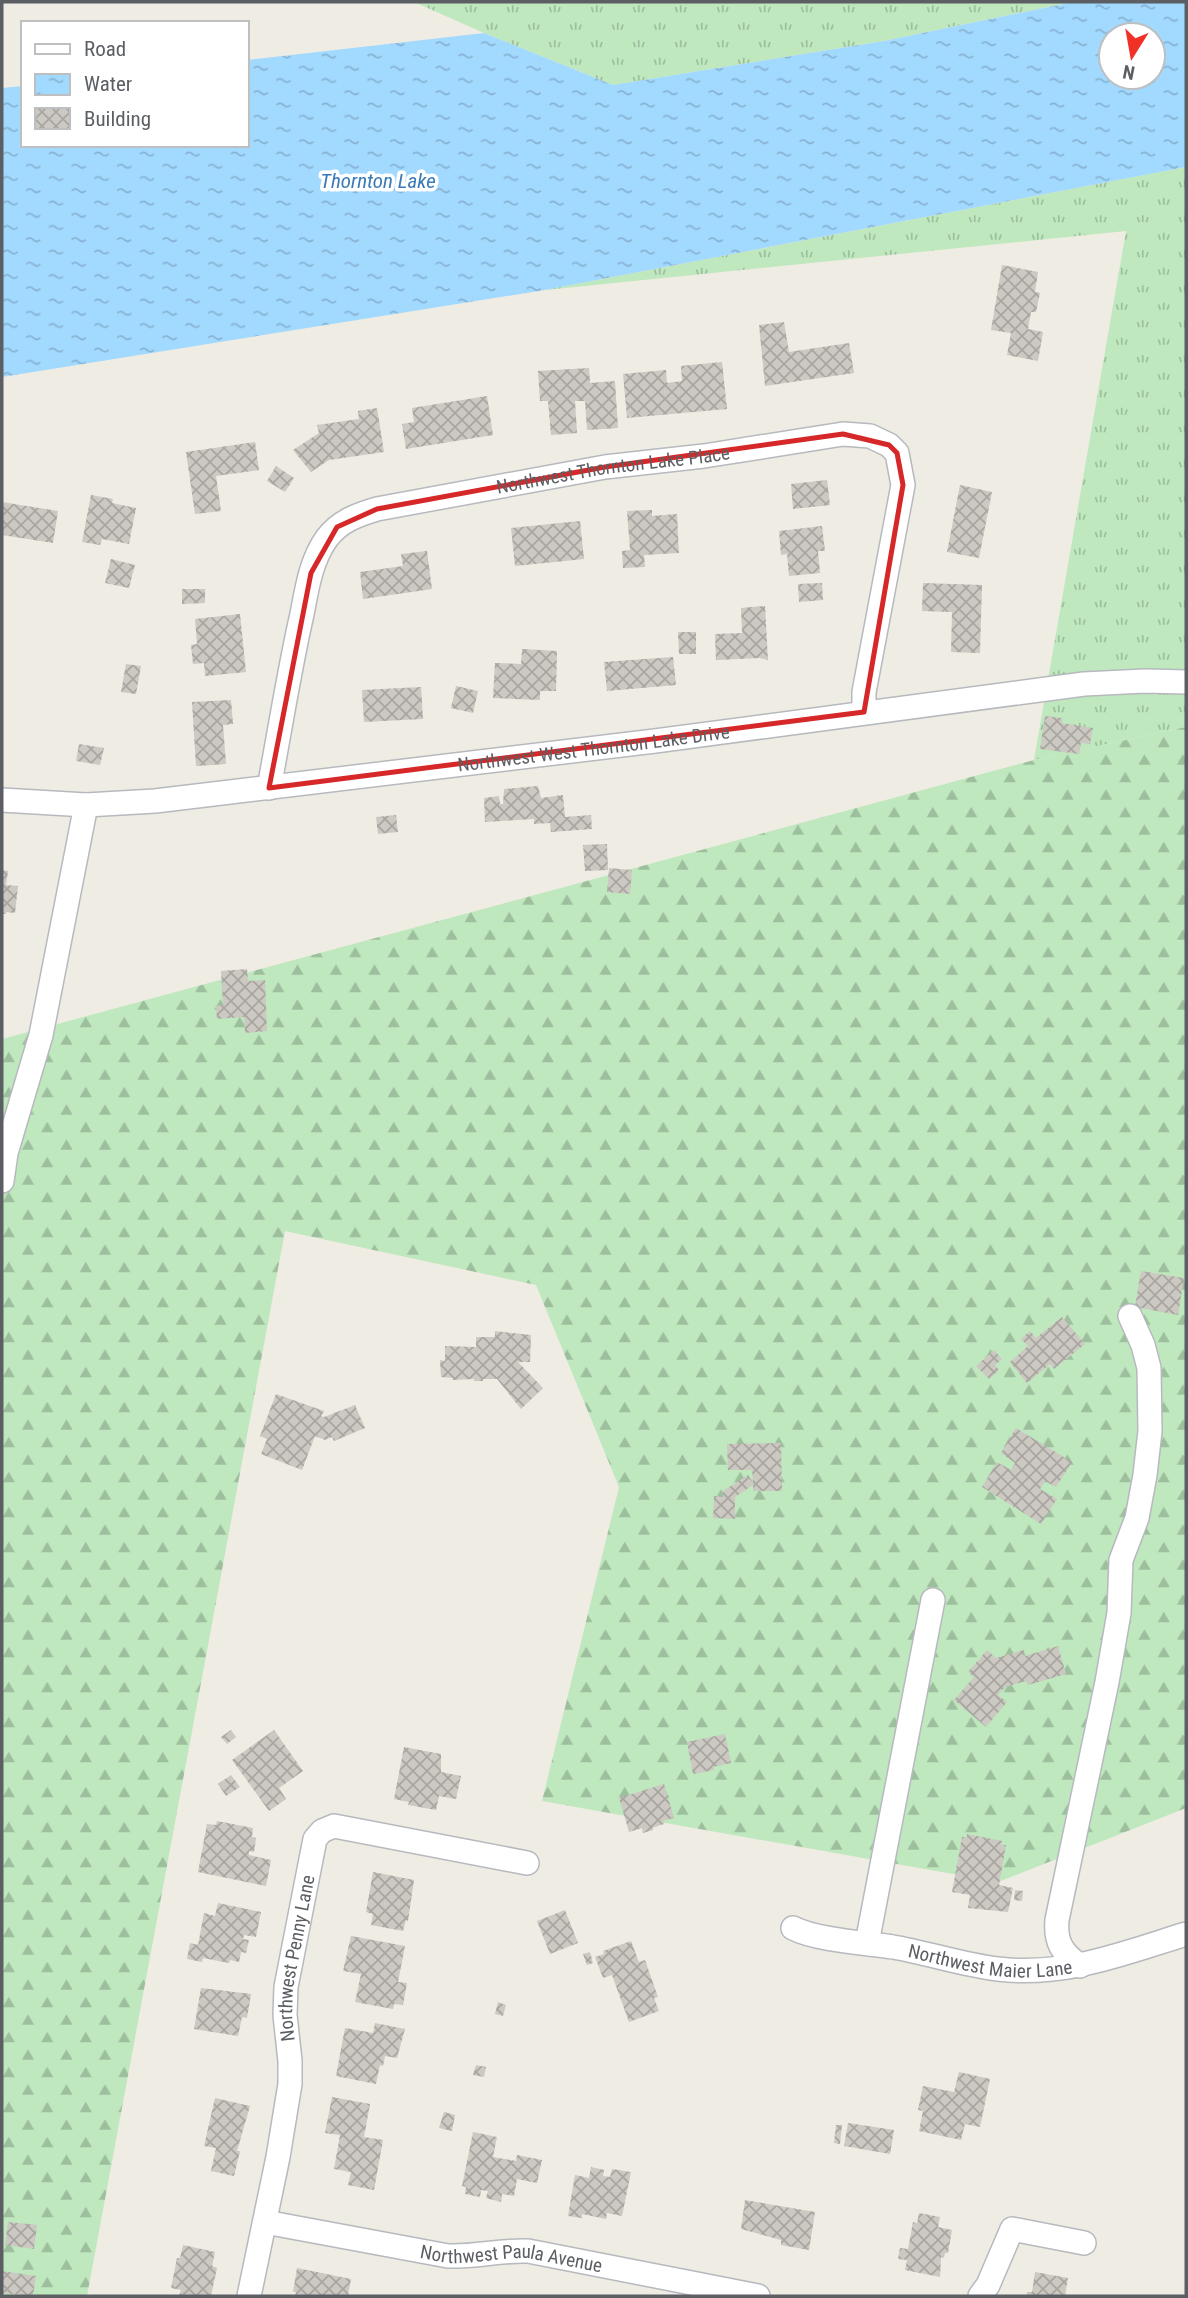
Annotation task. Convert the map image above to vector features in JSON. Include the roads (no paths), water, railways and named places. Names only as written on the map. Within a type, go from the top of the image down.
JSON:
[{"type":"street","name":"Northwest Thornton Lake Place","points":[[269,788],[295,642],[311,573],[320,548],[346,520],[377,509],[605,467],[704,456],[843,434],[870,436],[889,445],[897,453],[902,485],[864,692],[864,712]]},
{"type":"street","name":"Northwest West Thornton Lake Drive","points":[[2,800],[86,805],[155,801],[641,743],[1084,684],[1186,682]]},
{"type":"street","points":[[2,1181],[6,1153],[41,1035],[86,805]]},
{"type":"street","points":[[1080,1966],[1058,1943],[1057,1920],[1107,1682],[1119,1613],[1121,1560],[1138,1518],[1150,1430],[1149,1368],[1143,1345],[1130,1316]]},
{"type":"street","points":[[867,1943],[933,1600]]},
{"type":"street","name":"Northwest Penny Lane","points":[[249,2296],[290,2084],[285,2015],[286,1987],[315,1839],[321,1831],[334,1826],[527,1863]]},
{"type":"street","name":"Northwest Maier Lane","points":[[793,1928],[812,1934],[999,1969],[1043,1970],[1108,1960],[1186,1934]]},
{"type":"street","name":"Northwest Paula Avenue","points":[[265,2222],[449,2256],[528,2251],[758,2296]]},
{"type":"street","points":[[980,2296],[1012,2229],[1084,2243]]},
{"type":"water","name":"Thornton Lake","points":[[1073,2],[1186,2],[1186,167],[545,290],[2,377],[2,88],[21,86],[21,147],[248,147],[248,60],[484,33],[613,85],[884,41]]}]
